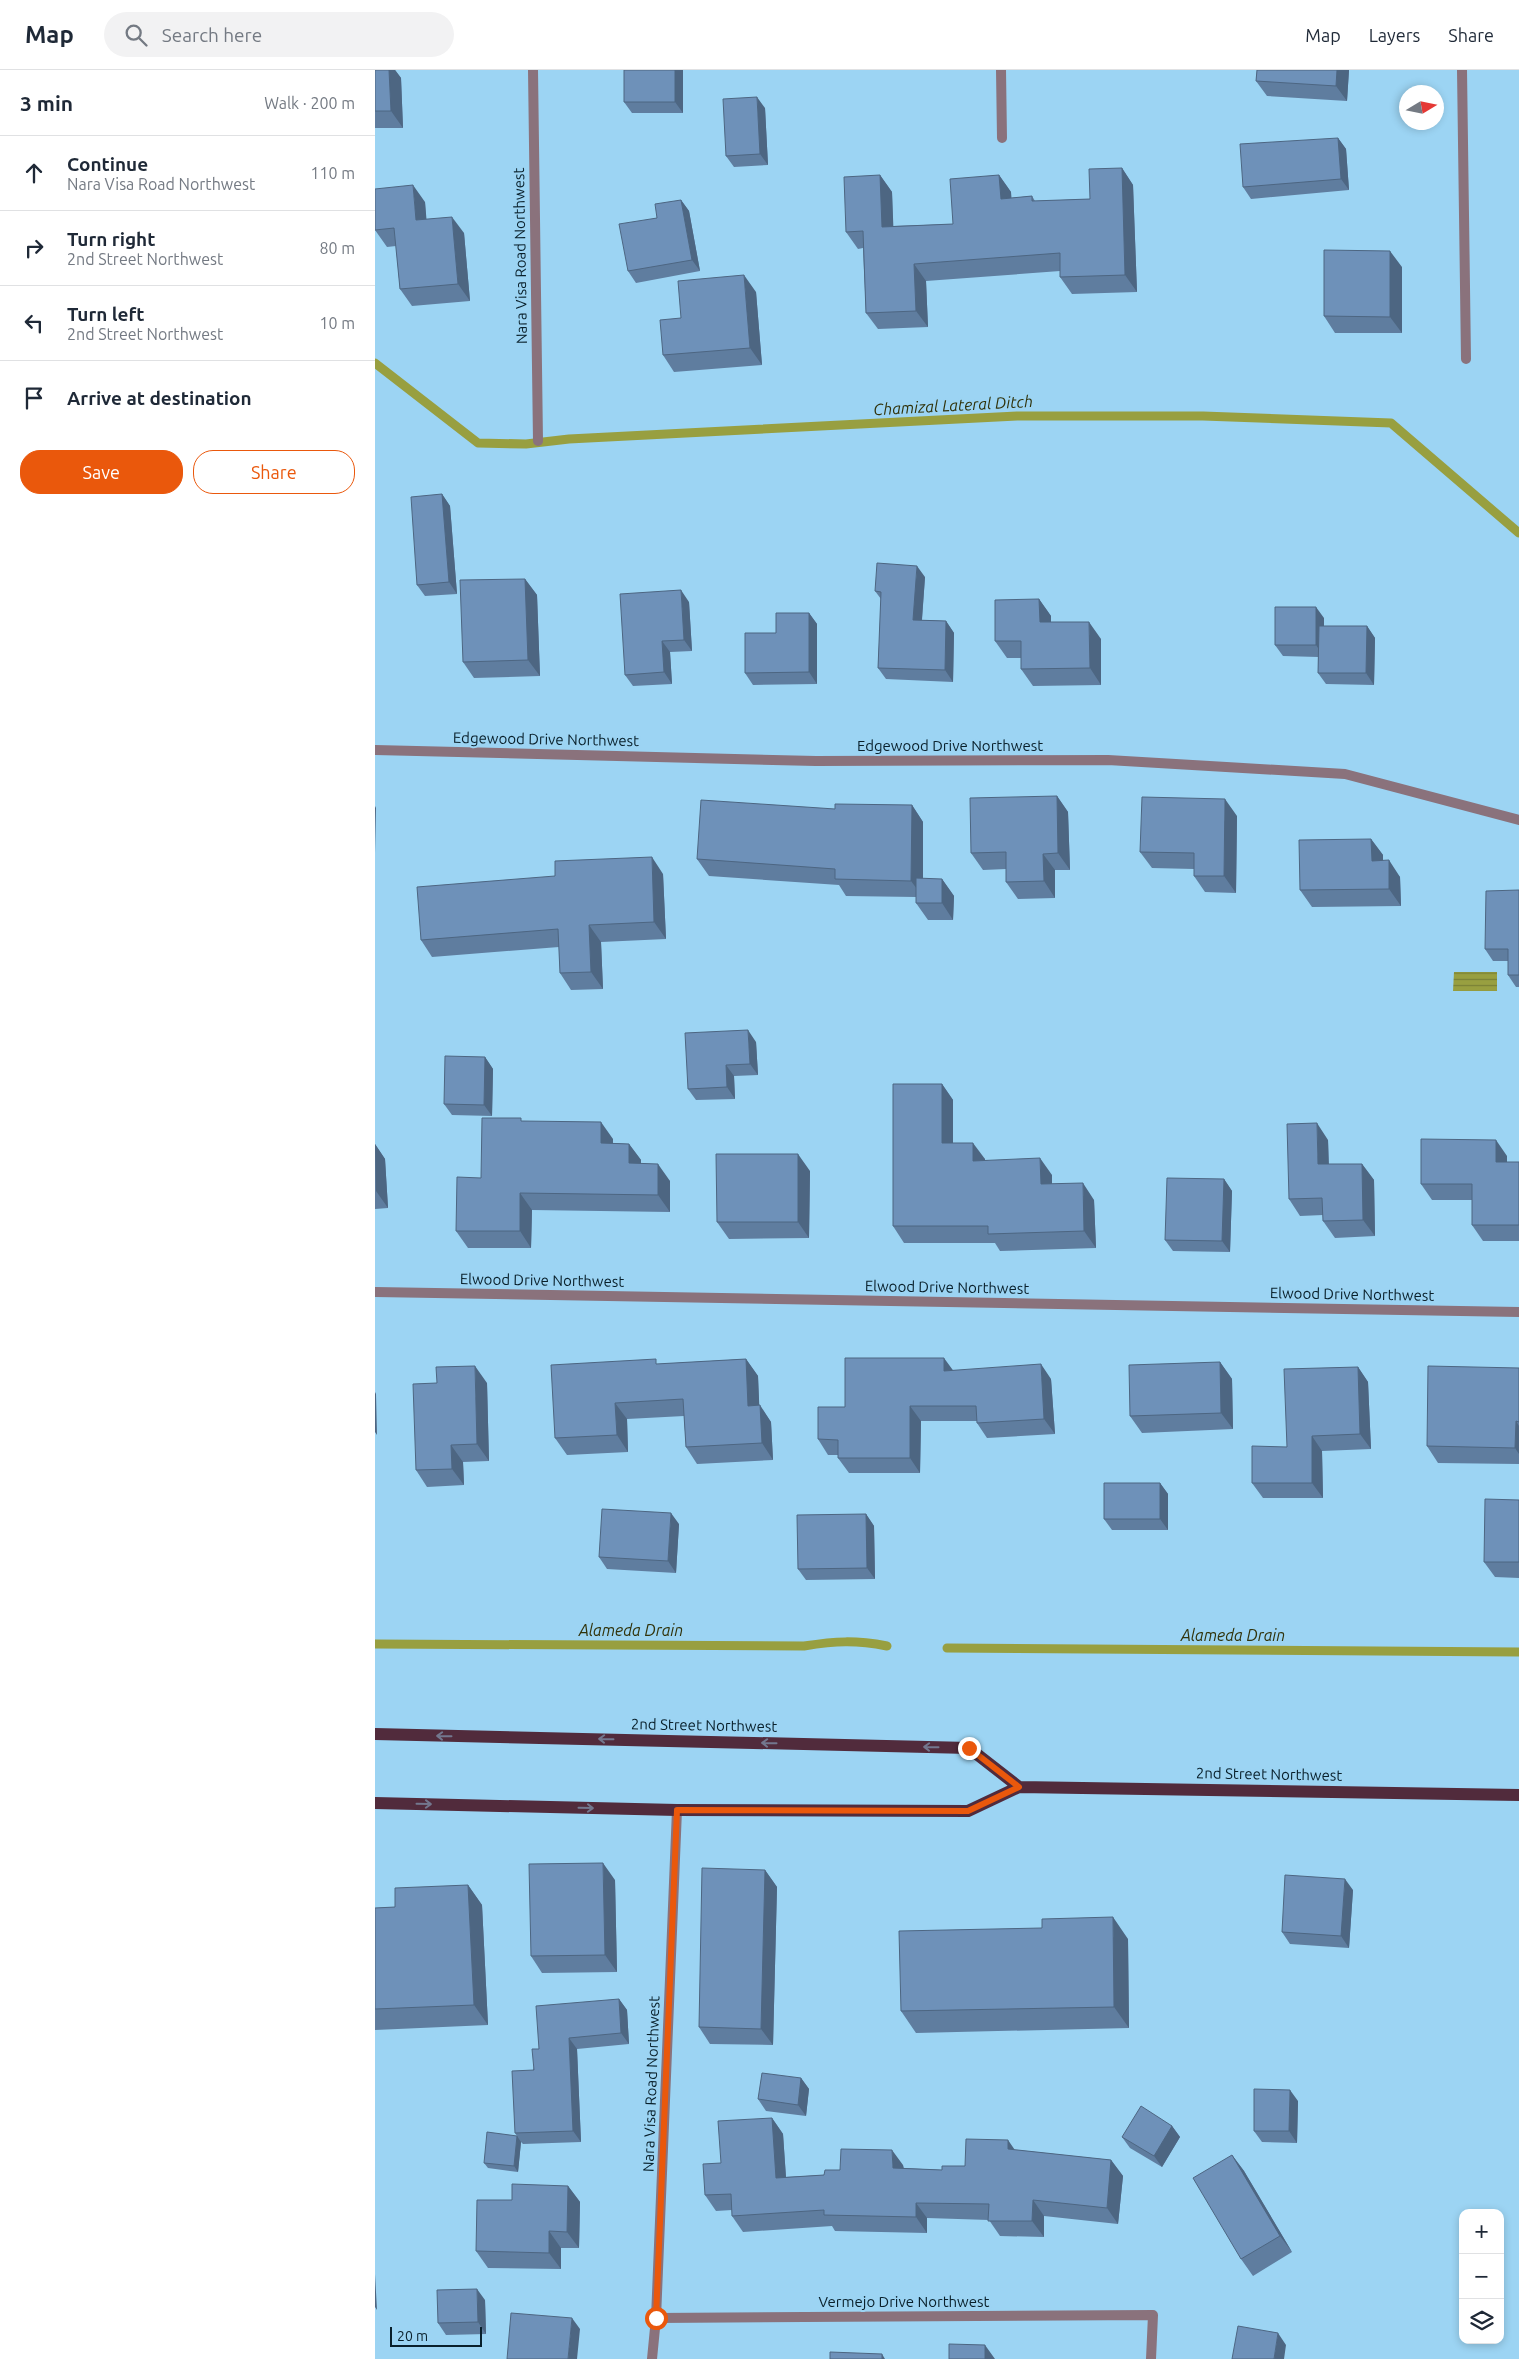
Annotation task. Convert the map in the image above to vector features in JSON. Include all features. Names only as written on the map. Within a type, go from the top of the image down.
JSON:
[{"type":"main road","name":"2nd Street Northwest","points":[[375,1734],[969,1748],[1019,1787]]},
{"type":"main road","name":"2nd Street Northwest","points":[[375,1803],[677,1810],[968,1811],[1019,1787],[1519,1795]]},
{"type":"street","name":"Nara Visa Road Northwest","points":[[533,70],[538,441]]},
{"type":"street","points":[[1001,70],[1002,138]]},
{"type":"street","points":[[1462,70],[1466,359]]},
{"type":"street","name":"Edgewood Drive Northwest","points":[[375,750],[816,761],[1108,760],[1345,774],[1519,820]]},
{"type":"street","name":"Elwood Drive Northwest","points":[[375,1292],[1519,1312]]},
{"type":"street","name":"Nara Visa Road Northwest","points":[[653,2359],[677,1810]]},
{"type":"street","name":"Vermejo Drive Northwest","points":[[656,2318],[1153,2315],[1151,2359]]},
{"type":"shaded area","points":[[1454,972],[1497,972],[1497,991],[1453,991]]},
{"type":"building","points":[[375,70],[389,70],[391,111],[375,111]]},
{"type":"building","points":[[624,70],[675,70],[675,102],[624,102]]},
{"type":"building","points":[[1257,70],[1337,70],[1336,86],[1256,81]]},
{"type":"building","points":[[757,97],[760,154],[726,156],[723,99]]},
{"type":"building","points":[[1338,138],[1341,179],[1243,187],[1240,144]]},
{"type":"building","points":[[1122,168],[1125,275],[1060,277],[1060,253],[914,264],[916,311],[866,313],[863,231],[846,232],[844,177],[880,175],[882,227],[953,224],[950,179],[999,175],[1001,199],[1032,196],[1032,201],[1090,199],[1089,169]]},
{"type":"building","points":[[413,185],[416,220],[452,217],[458,284],[400,289],[394,228],[375,230],[375,189]]},
{"type":"building","points":[[681,200],[692,260],[628,271],[619,224],[657,218],[655,204]]},
{"type":"building","points":[[1324,250],[1390,251],[1390,317],[1324,316]]},
{"type":"building","points":[[744,275],[750,348],[663,355],[660,320],[681,318],[678,281]]},
{"type":"building","points":[[442,494],[449,582],[417,585],[411,497]]},
{"type":"building","points":[[877,563],[917,566],[913,620],[946,621],[945,670],[878,668],[881,592],[875,591]]},
{"type":"building","points":[[525,579],[528,660],[463,662],[460,580]]},
{"type":"building","points":[[681,590],[684,640],[662,641],[664,672],[625,675],[620,594]]},
{"type":"building","points":[[1039,599],[1040,622],[1089,622],[1090,668],[1021,669],[1021,641],[995,641],[995,600]]},
{"type":"building","points":[[1275,607],[1316,607],[1316,645],[1275,645]]},
{"type":"building","points":[[776,613],[809,613],[809,672],[745,673],[745,633],[776,633]]},
{"type":"building","points":[[1319,626],[1367,626],[1366,673],[1318,673]]},
{"type":"building","points":[[1057,796],[1058,853],[1043,854],[1044,881],[1006,882],[1006,852],[971,853],[970,798]]},
{"type":"building","points":[[1142,797],[1225,799],[1224,876],[1194,876],[1194,853],[1140,852]]},
{"type":"building","points":[[701,800],[835,809],[835,804],[912,805],[911,881],[835,879],[835,869],[697,859]]},
{"type":"building","points":[[1371,839],[1372,861],[1389,860],[1389,889],[1300,890],[1299,840]]},
{"type":"building","points":[[652,857],[654,922],[589,925],[591,972],[560,973],[558,929],[421,940],[417,887],[555,876],[555,861]]},
{"type":"building","points":[[916,878],[942,879],[942,903],[916,903]]},
{"type":"building","points":[[1519,890],[1519,975],[1508,975],[1508,949],[1485,949],[1486,891]]},
{"type":"building","points":[[748,1030],[750,1064],[726,1065],[727,1087],[688,1089],[685,1033]]},
{"type":"building","points":[[445,1056],[485,1057],[484,1105],[444,1104]]},
{"type":"building","points":[[893,1084],[942,1084],[942,1143],[973,1143],[973,1161],[1040,1158],[1041,1184],[1083,1183],[1084,1231],[988,1234],[988,1226],[893,1226]]},
{"type":"building","points":[[482,1118],[521,1118],[521,1121],[601,1122],[601,1143],[629,1144],[629,1163],[658,1164],[658,1195],[520,1193],[520,1231],[456,1231],[457,1177],[481,1178]]},
{"type":"building","points":[[1317,1123],[1318,1164],[1362,1164],[1363,1220],[1323,1221],[1322,1198],[1289,1199],[1287,1124]]},
{"type":"building","points":[[1421,1139],[1496,1140],[1496,1162],[1519,1162],[1519,1225],[1472,1225],[1472,1184],[1421,1184]]},
{"type":"building","points":[[716,1154],[798,1154],[798,1222],[717,1222]]},
{"type":"building","points":[[1167,1178],[1224,1179],[1222,1241],[1165,1240]]},
{"type":"building","points":[[845,1358],[944,1358],[944,1371],[1041,1364],[1044,1419],[977,1423],[976,1406],[910,1406],[910,1458],[838,1458],[838,1440],[818,1439],[818,1407],[845,1407]]},
{"type":"building","points":[[656,1359],[656,1364],[746,1359],[748,1406],[760,1405],[762,1443],[686,1447],[683,1399],[615,1403],[617,1435],[555,1438],[551,1365]]},
{"type":"building","points":[[1220,1362],[1221,1413],[1130,1416],[1129,1365]]},
{"type":"building","points":[[475,1366],[477,1444],[451,1445],[452,1469],[416,1470],[413,1384],[437,1383],[436,1367]]},
{"type":"building","points":[[1428,1366],[1519,1368],[1519,1422],[1516,1421],[1515,1448],[1427,1446]]},
{"type":"building","points":[[1358,1367],[1360,1434],[1312,1436],[1312,1483],[1252,1483],[1252,1446],[1287,1447],[1284,1369]]},
{"type":"building","points":[[1104,1483],[1160,1483],[1160,1519],[1104,1519]]},
{"type":"building","points":[[1485,1499],[1519,1500],[1519,1562],[1484,1562]]},
{"type":"building","points":[[602,1509],[671,1513],[668,1561],[599,1557]]},
{"type":"building","points":[[866,1514],[867,1568],[798,1569],[797,1515]]},
{"type":"building","points":[[603,1863],[605,1955],[531,1956],[529,1864]]},
{"type":"building","points":[[702,1868],[765,1870],[761,2029],[699,2027]]},
{"type":"building","points":[[1285,1875],[1345,1879],[1341,1936],[1282,1932]]},
{"type":"building","points":[[468,1885],[474,2005],[375,2009],[375,1908],[395,1907],[395,1888]]},
{"type":"building","points":[[1113,1917],[1114,2007],[901,2011],[899,1931],[1042,1928],[1042,1919]]},
{"type":"building","points":[[619,1999],[621,2033],[569,2038],[573,2131],[515,2133],[512,2071],[534,2070],[532,2049],[539,2049],[536,2006]]},
{"type":"building","points":[[762,2073],[801,2078],[798,2105],[758,2099]]},
{"type":"building","points":[[1254,2089],[1290,2090],[1289,2131],[1254,2131]]},
{"type":"building","points":[[1141,2106],[1172,2126],[1154,2156],[1122,2137]]},
{"type":"building","points":[[772,2118],[776,2178],[824,2175],[825,2170],[840,2170],[841,2149],[892,2150],[893,2168],[942,2170],[942,2166],[965,2166],[966,2139],[1008,2140],[1008,2149],[1111,2160],[1107,2208],[1033,2200],[1032,2221],[988,2221],[989,2204],[916,2203],[916,2217],[824,2215],[824,2210],[732,2216],[731,2194],[705,2195],[703,2164],[721,2163],[718,2121]]},
{"type":"building","points":[[487,2132],[517,2136],[514,2166],[484,2163]]},
{"type":"building","points":[[1232,2155],[1280,2236],[1241,2259],[1193,2178]]},
{"type":"building","points":[[512,2184],[568,2186],[567,2232],[549,2231],[549,2253],[476,2251],[477,2200],[512,2200]]},
{"type":"building","points":[[477,2289],[478,2322],[438,2323],[437,2290]]},
{"type":"building","points":[[511,2313],[572,2318],[568,2359],[507,2359]]},
{"type":"building","points":[[1238,2326],[1278,2333],[1274,2359],[1232,2359]]},
{"type":"building","points":[[949,2344],[985,2345],[985,2359],[949,2359]]},
{"type":"building","points":[[830,2352],[882,2354],[882,2359],[830,2359]]},
{"type":"waterway","name":"Chamizal Lateral Ditch","points":[[375,363],[478,443],[526,444],[569,439],[1017,416],[1203,416],[1391,423],[1519,533]]},
{"type":"waterway","name":"Alameda Drain","points":[[375,1644],[804,1646],[846,1642],[887,1646]]},
{"type":"waterway","name":"Alameda Drain","points":[[947,1648],[1519,1652]]},
{"type":"route","points":[[656,2318],[677,1810],[968,1811],[1019,1787],[969,1748]]}]
